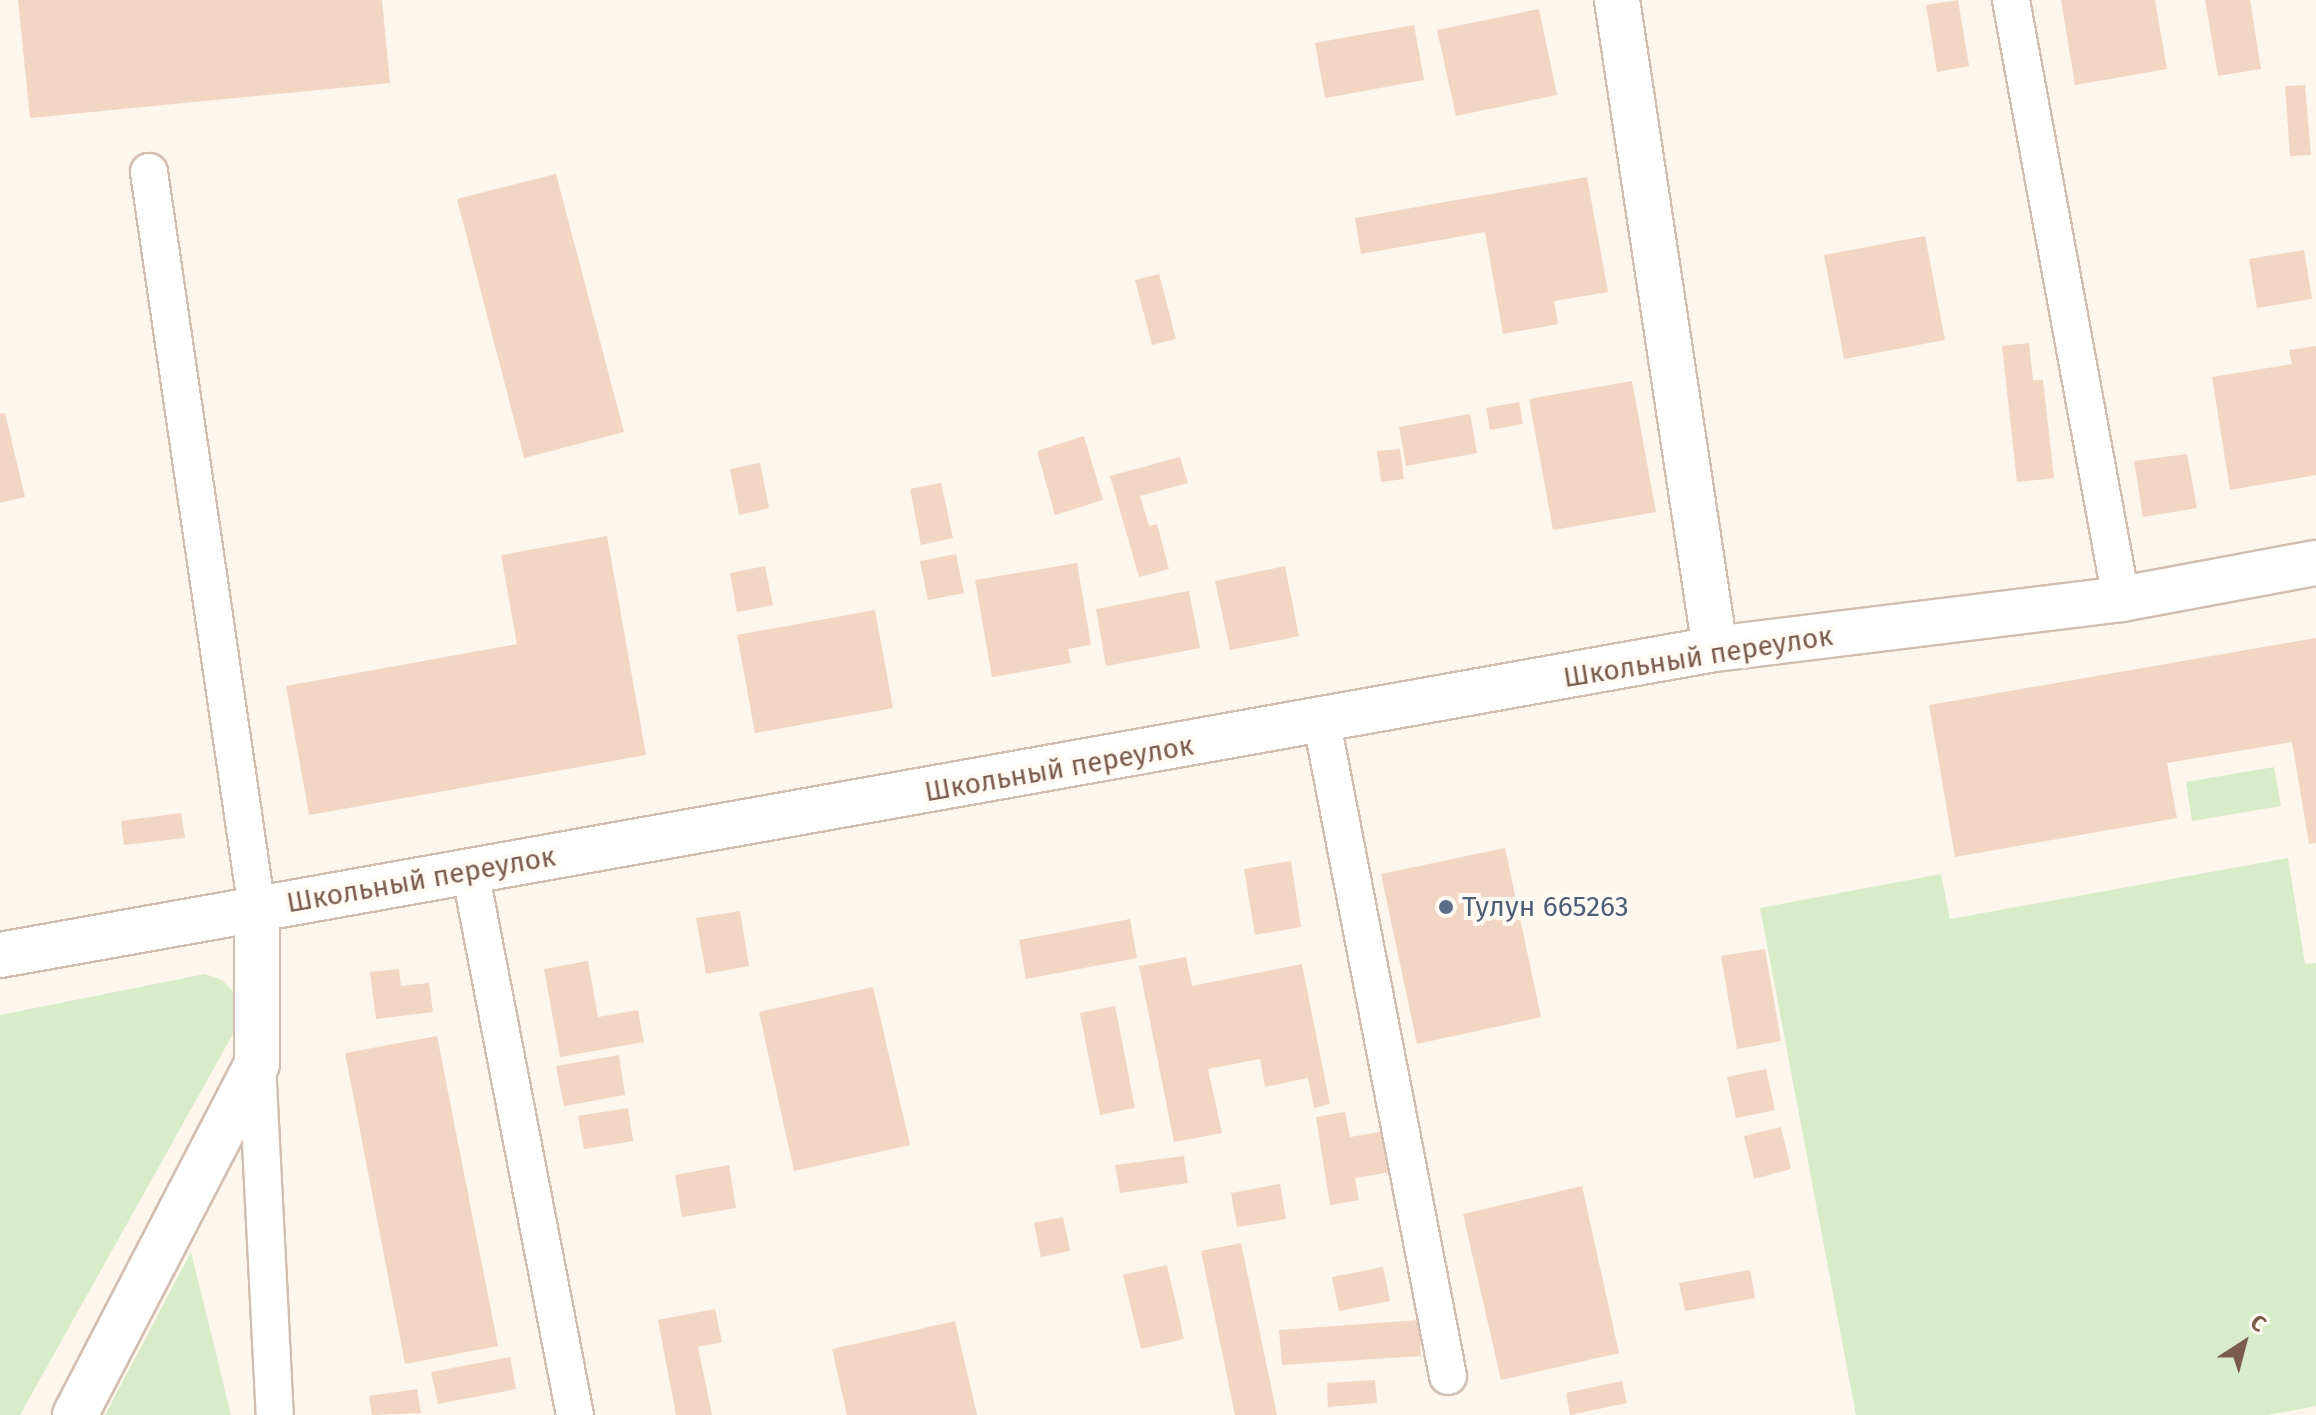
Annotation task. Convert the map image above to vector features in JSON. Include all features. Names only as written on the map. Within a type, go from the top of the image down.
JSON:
[{"type":"street","points":[[1617,0],[1715,649]]},
{"type":"street","name":"Школьный переулок","points":[[0,955],[1322,723],[1715,649],[2121,599],[2316,563]]},
{"type":"street","points":[[75,1415],[257,1064],[257,910]]},
{"type":"lane","points":[[2011,0],[2121,599]]},
{"type":"lane","points":[[149,172],[257,910]]},
{"type":"lane","points":[[1322,723],[1448,1376]]},
{"type":"lane","points":[[470,871],[575,1415]]},
{"type":"lane","points":[[257,1064],[275,1415]]},
{"type":"green space","points":[[2274,767],[2281,806],[2192,821],[2186,782]]},
{"type":"green space","points":[[2288,858],[2305,964],[2316,963],[2316,1406],[2268,1415],[1856,1415],[1760,908],[1941,874],[1950,919]]},
{"type":"green space","points":[[205,974],[222,980],[240,999],[242,1018],[20,1415],[0,1415],[0,1015]]},
{"type":"green space","points":[[191,1252],[231,1415],[105,1415]]},
{"type":"building","points":[[18,0],[382,0],[390,83],[30,118]]},
{"type":"building","points":[[1958,0],[1969,66],[1937,72],[1926,5]]},
{"type":"building","points":[[2061,0],[2155,0],[2167,69],[2075,85]]},
{"type":"building","points":[[2205,0],[2250,0],[2261,69],[2218,76]]},
{"type":"building","points":[[1539,9],[1557,95],[1456,116],[1437,30]]},
{"type":"building","points":[[1414,25],[1424,80],[1325,98],[1315,43]]},
{"type":"building","points":[[2305,85],[2311,155],[2290,156],[2285,86]]},
{"type":"building","points":[[556,174],[624,432],[524,458],[457,199]]},
{"type":"building","points":[[1587,177],[1608,292],[1554,301],[1558,324],[1503,334],[1485,232],[1361,254],[1355,218]]},
{"type":"building","points":[[1925,236],[1945,340],[1844,359],[1824,255]]},
{"type":"building","points":[[2304,250],[2312,299],[2257,308],[2249,259]]},
{"type":"building","points":[[1159,274],[1176,339],[1152,345],[1135,280]]},
{"type":"building","points":[[2029,343],[2033,380],[2043,380],[2054,478],[2017,482],[2002,346]]},
{"type":"building","points":[[2316,346],[2316,475],[2230,490],[2212,377],[2292,364],[2289,350]]},
{"type":"building","points":[[1632,381],[1656,512],[1553,530],[1529,399]]},
{"type":"building","points":[[1519,402],[1523,424],[1490,430],[1486,408]]},
{"type":"building","points":[[5,413],[25,497],[0,503],[0,414]]},
{"type":"building","points":[[1470,414],[1477,453],[1406,466],[1399,427]]},
{"type":"building","points":[[1084,436],[1103,500],[1055,515],[1037,451]]},
{"type":"building","points":[[1400,449],[1404,479],[1381,482],[1377,451]]},
{"type":"building","points":[[2187,454],[2197,508],[2143,517],[2134,461]]},
{"type":"building","points":[[1180,457],[1188,483],[1140,496],[1149,526],[1157,524],[1169,569],[1139,577],[1110,476]]},
{"type":"building","points":[[760,463],[769,508],[739,515],[730,469]]},
{"type":"building","points":[[941,483],[953,538],[921,545],[910,489]]},
{"type":"building","points":[[607,536],[646,755],[309,815],[286,686],[517,644],[501,555]]},
{"type":"building","points":[[956,554],[964,593],[928,600],[920,561]]},
{"type":"building","points":[[1077,563],[1091,645],[1068,649],[1071,663],[992,677],[975,580]]},
{"type":"building","points":[[765,566],[773,605],[737,612],[730,573]]},
{"type":"building","points":[[1285,566],[1299,636],[1230,650],[1215,581]]},
{"type":"building","points":[[1189,591],[1200,648],[1106,666],[1096,609]]},
{"type":"building","points":[[875,610],[893,708],[755,733],[737,635]]},
{"type":"building","points":[[2316,638],[2316,843],[2309,844],[2292,742],[2167,763],[2177,818],[1955,857],[1929,705]]},
{"type":"building","points":[[181,813],[185,838],[124,845],[121,821]]},
{"type":"building","points":[[1505,848],[1541,1017],[1417,1044],[1381,874]]},
{"type":"building","points":[[1291,861],[1301,927],[1255,935],[1244,869]]},
{"type":"building","points":[[740,911],[749,966],[706,974],[696,918]]},
{"type":"building","points":[[1130,919],[1137,958],[1026,979],[1019,940]]},
{"type":"building","points":[[1765,949],[1781,1041],[1737,1049],[1721,956]]},
{"type":"building","points":[[1186,957],[1192,986],[1302,964],[1330,1104],[1314,1108],[1308,1078],[1265,1087],[1260,1059],[1208,1069],[1222,1133],[1174,1142],[1139,966]]},
{"type":"building","points":[[588,961],[598,1017],[638,1010],[644,1042],[560,1057],[544,969]]},
{"type":"building","points":[[399,969],[401,986],[429,983],[433,1012],[376,1019],[370,972]]},
{"type":"building","points":[[873,987],[910,1145],[794,1171],[759,1012]]},
{"type":"building","points":[[1115,1006],[1135,1108],[1100,1115],[1080,1013]]},
{"type":"building","points":[[437,1036],[498,1346],[405,1364],[345,1053]]},
{"type":"building","points":[[619,1055],[625,1095],[564,1106],[556,1066]]},
{"type":"building","points":[[1766,1069],[1775,1110],[1736,1118],[1727,1077]]},
{"type":"building","points":[[628,1108],[633,1141],[584,1149],[578,1116]]},
{"type":"building","points":[[1345,1112],[1350,1137],[1385,1131],[1391,1172],[1355,1178],[1359,1200],[1330,1205],[1316,1117]]},
{"type":"building","points":[[1781,1127],[1791,1169],[1754,1179],[1744,1136]]},
{"type":"building","points":[[1184,1156],[1188,1183],[1120,1193],[1115,1165]]},
{"type":"building","points":[[729,1165],[736,1208],[682,1217],[675,1175]]},
{"type":"building","points":[[1280,1184],[1286,1219],[1237,1227],[1231,1193]]},
{"type":"building","points":[[1582,1186],[1619,1353],[1501,1380],[1463,1214]]},
{"type":"building","points":[[1063,1217],[1070,1251],[1041,1257],[1034,1223]]},
{"type":"building","points":[[1241,1243],[1277,1415],[1235,1415],[1201,1251]]},
{"type":"building","points":[[1167,1265],[1184,1339],[1141,1349],[1123,1275]]},
{"type":"building","points":[[1383,1267],[1390,1301],[1339,1311],[1332,1277]]},
{"type":"building","points":[[1750,1270],[1755,1298],[1685,1311],[1679,1283]]},
{"type":"building","points":[[715,1309],[722,1342],[698,1347],[712,1415],[676,1415],[658,1320]]},
{"type":"building","points":[[1419,1320],[1421,1356],[1282,1365],[1279,1330]]},
{"type":"building","points":[[955,1321],[977,1415],[847,1415],[832,1349]]},
{"type":"building","points":[[510,1357],[516,1389],[438,1404],[431,1372]]},
{"type":"building","points":[[1375,1380],[1377,1403],[1328,1407],[1327,1383]]},
{"type":"building","points":[[1622,1381],[1627,1403],[1570,1415],[1566,1393]]},
{"type":"building","points":[[417,1389],[421,1413],[372,1415],[369,1396]]},
{"type":"place","name":"Тулун 665263","points":[[1446,907]]}]
